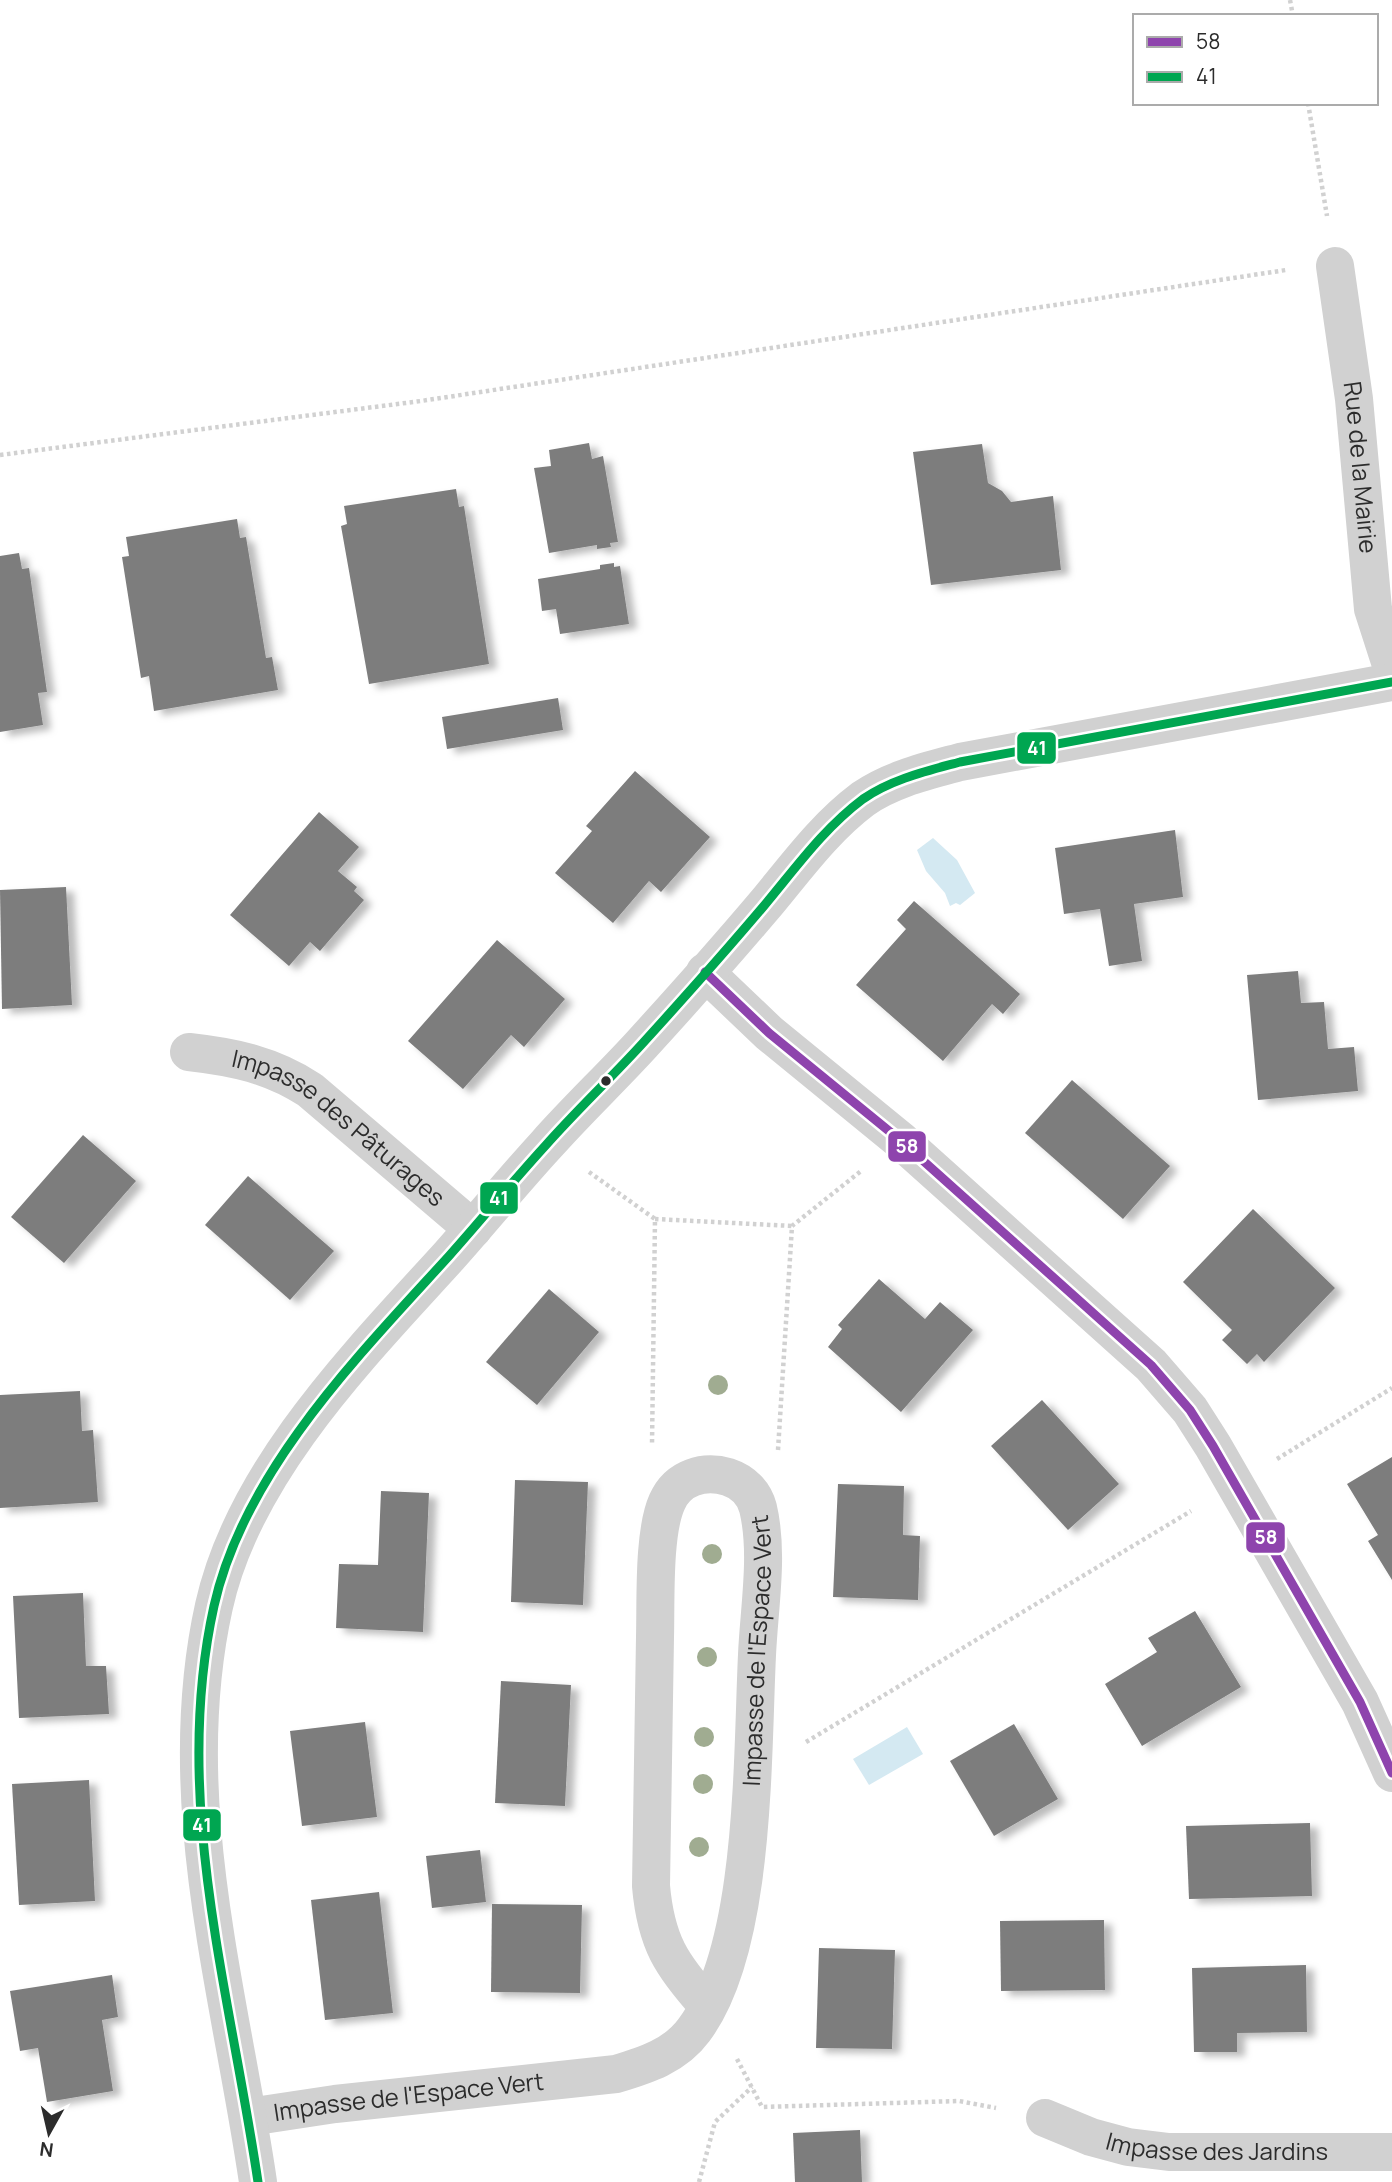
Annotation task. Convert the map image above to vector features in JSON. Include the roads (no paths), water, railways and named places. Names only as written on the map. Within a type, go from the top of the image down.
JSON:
[{"type":"street","name":"Rue de la Mairie","points":[[1335,266],[1354,399],[1373,609],[1392,668]]},
{"type":"street","points":[[258,2182],[215,1946],[200,1810],[201,1693],[214,1604],[225,1566],[240,1531],[290,1445],[372,1340],[705,972],[838,820],[866,797],[897,780],[960,762],[1392,682]]},
{"type":"street","points":[[705,972],[769,1033],[900,1140],[1151,1364],[1190,1410],[1360,1702],[1392,1773]]},
{"type":"street","name":"Impasse des Pâturages","points":[[189,1052],[253,1062],[284,1073],[310,1090],[473,1229]]},
{"type":"street","name":"Impasse de l'Espace Vert","points":[[248,2117],[335,2104],[617,2074],[650,2063],[676,2049],[694,2030],[708,2006],[724,1969],[736,1923],[752,1769],[761,1577],[761,1527],[757,1505],[748,1488],[734,1479],[715,1473],[691,1477],[676,1488],[667,1503],[656,1583],[652,1896],[654,1918],[663,1947],[680,1974],[708,2006]]},
{"type":"street","name":"Impasse des Jardins","points":[[1045,2118],[1091,2137],[1128,2147],[1169,2152],[1392,2152]]},
{"type":"water","points":[[933,838],[957,860],[975,893],[960,905],[956,903],[950,906],[945,893],[926,871],[917,850]]},
{"type":"water","points":[[907,1727],[923,1754],[869,1785],[853,1759]]}]
